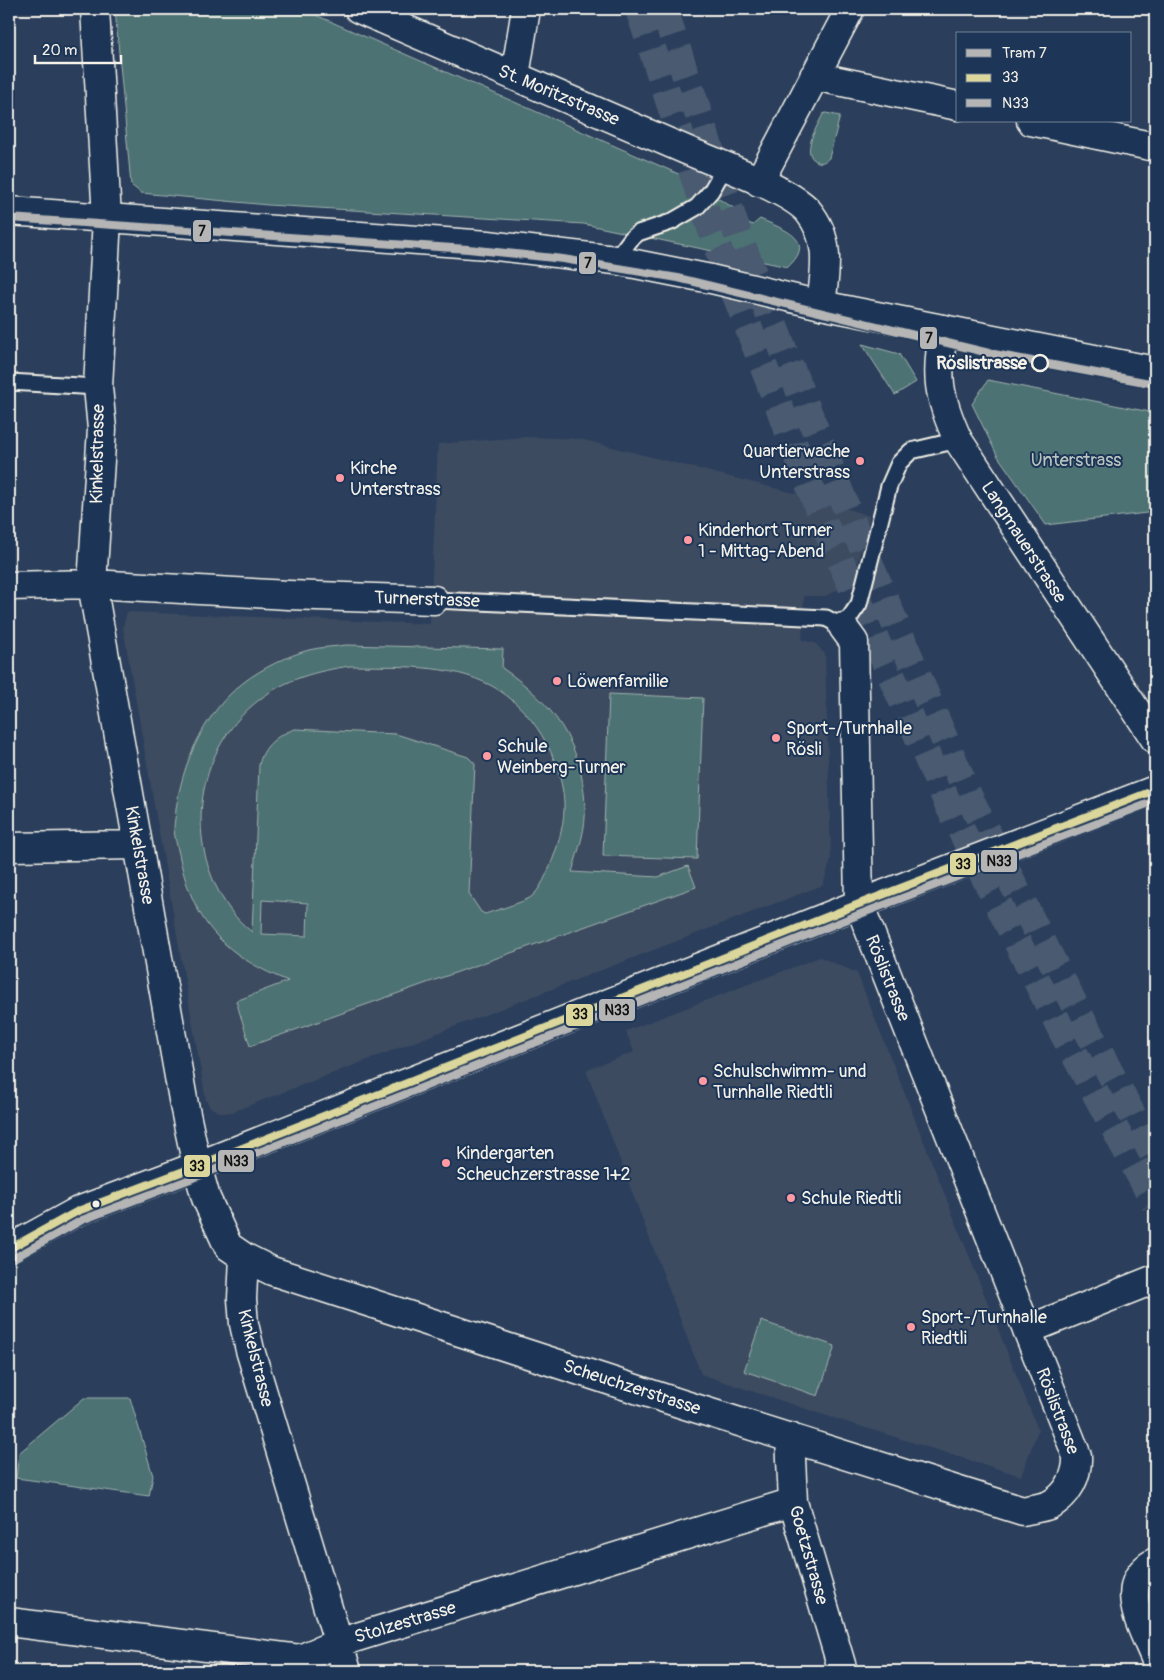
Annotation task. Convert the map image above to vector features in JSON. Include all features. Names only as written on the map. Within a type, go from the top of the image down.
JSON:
[{"type":"street","name":"Kinkelstrasse","points":[[95,9],[107,218],[98,387],[102,429],[92,584],[184,1105],[197,1166],[206,1198],[228,1246],[244,1257],[242,1299],[244,1324],[250,1350],[347,1671]]},
{"type":"street","name":"St. Moritzstrasse","points":[[359,9],[759,182]]},
{"type":"street","points":[[515,76],[526,9]]},
{"type":"street","points":[[821,305],[826,256],[821,230],[807,210],[787,196],[759,182],[850,9]]},
{"type":"street","points":[[814,76],[956,106]]},
{"type":"street","points":[[1036,122],[1155,147]]},
{"type":"street","points":[[9,211],[488,245],[615,260],[711,279],[821,305],[1155,371]]},
{"type":"street","name":"Langmauerstrasse","points":[[944,328],[939,353],[939,385],[945,413],[958,440],[1152,726]]},
{"type":"street","name":"Turnerstrasse","points":[[9,586],[92,584],[288,595],[434,600]]},
{"type":"street","name":"Röslistrasse","points":[[842,627],[854,642],[858,904],[1077,1456],[1077,1467],[1074,1477],[1060,1498],[1049,1505],[1023,1511]]},
{"type":"street","points":[[9,1249],[78,1211],[197,1166],[858,904],[1155,790]]},
{"type":"street","points":[[9,847],[138,845]]},
{"type":"street","name":"Scheuchzerstrasse","points":[[244,1257],[272,1271],[682,1404],[1023,1511]]},
{"type":"street","points":[[1028,1330],[1155,1279]]},
{"type":"street","name":"Goetzstrasse","points":[[790,1437],[793,1502],[843,1671]]},
{"type":"street","name":"Stolzestrasse","points":[[9,1622],[300,1659],[338,1643],[793,1502]]},
{"type":"street","points":[[1155,1562],[1147,1567],[1139,1576],[1134,1589],[1134,1598],[1137,1613],[1155,1658]]},
{"type":"lane","points":[[615,260],[631,239],[638,234],[672,222],[697,207],[711,191],[725,167]]},
{"type":"lane","points":[[9,382],[98,387]]},
{"type":"lane","points":[[842,627],[859,604],[890,486],[899,463],[911,451],[958,440]]},
{"type":"lane","name":"Turnerstrasse","points":[[434,600],[542,603],[826,618],[842,627]]},
{"type":"shaded area","name":"Schule Weinberg-Turner","points":[[527,437],[580,439],[806,496],[870,516],[856,567],[841,588],[825,596],[804,596],[802,640],[815,643],[825,654],[831,859],[823,885],[232,1112],[224,1113],[217,1111],[210,1107],[206,1100],[123,627],[127,612],[430,624],[438,444]]},
{"type":"shaded area","name":"Schule Riedtli","points":[[820,957],[857,973],[1038,1430],[1021,1476],[824,1415],[701,1374],[586,1070],[634,1052],[626,1031]]},
{"type":"green space","points":[[115,9],[302,9],[690,179],[695,185],[734,208],[730,215],[753,225],[760,219],[787,231],[794,236],[800,249],[788,267],[584,224],[268,205],[141,193],[131,185]]},
{"type":"green space","points":[[823,114],[840,116],[829,158],[820,162],[812,157],[810,146]]},
{"type":"green space","points":[[862,344],[899,354],[916,382],[895,395]]},
{"type":"green space","name":"Unterstrass","points":[[988,380],[1155,413],[1155,512],[1046,525],[997,455],[972,404]]},
{"type":"green space","points":[[346,645],[503,649],[502,668],[536,695],[550,710],[562,726],[578,762],[583,782],[585,822],[572,872],[658,877],[688,866],[696,887],[250,1046],[236,1001],[288,981],[240,956],[216,935],[202,917],[184,876],[174,834],[179,791],[190,756],[198,739],[207,723],[230,694],[251,677],[284,659],[313,649]],"holes":[[[350,666],[422,668],[458,673],[492,686],[506,695],[532,721],[542,735],[557,768],[562,785],[564,817],[552,861],[541,886],[531,897],[485,914],[481,912],[469,894],[475,764],[468,757],[396,734],[295,729],[282,734],[272,742],[264,752],[259,765],[252,932],[230,910],[215,884],[206,860],[202,835],[201,809],[205,784],[224,738],[240,718],[269,693],[302,677]],[[262,900],[308,903],[307,936],[261,934]]]},
{"type":"green space","points":[[609,694],[703,698],[697,859],[603,856]]},
{"type":"green space","points":[[761,1321],[835,1346],[818,1396],[744,1371]]},
{"type":"green space","points":[[84,1398],[130,1398],[153,1476],[149,1496],[16,1478],[19,1453]]},
{"type":"tunnel","points":[[639,9],[717,246],[826,528],[949,806],[1062,1031],[1155,1203]]},
{"type":"tunnel","points":[[664,9],[739,238],[851,520],[969,797],[1081,1018],[1155,1158]]},
{"type":"tram line","name":"7","points":[[9,218],[468,249],[563,259],[678,278],[989,353],[1155,384]]},
{"type":"transit line","name":"33","points":[[9,1249],[78,1211],[197,1166],[859,904],[1155,790]]},
{"type":"transit line","name":"N33","points":[[14,1258],[82,1220],[201,1175],[863,913],[1155,801]]},
{"type":"place","name":"Röslistrasse","points":[[1040,363]]},
{"type":"place","name":"Quartierwache Unterstrass","points":[[860,461]]},
{"type":"place","name":"Kirche Unterstrass","points":[[340,478]]},
{"type":"place","name":"Kinderhort Turner 1 - Mittag-Abend","points":[[688,540]]},
{"type":"place","name":"Löwenfamilie","points":[[557,681]]},
{"type":"place","name":"Sport-/Turnhalle Rösli","points":[[776,738]]},
{"type":"place","name":"Schule Weinberg-Turner","points":[[487,756]]},
{"type":"place","name":"Schulschwimm- und Turnhalle Riedtli","points":[[703,1081]]},
{"type":"place","name":"Kindergarten Scheuchzerstrasse 1+2","points":[[446,1163]]},
{"type":"place","name":"Schule Riedtli","points":[[791,1198]]},
{"type":"place","name":"Sport-/Turnhalle Riedtli","points":[[911,1327]]}]
